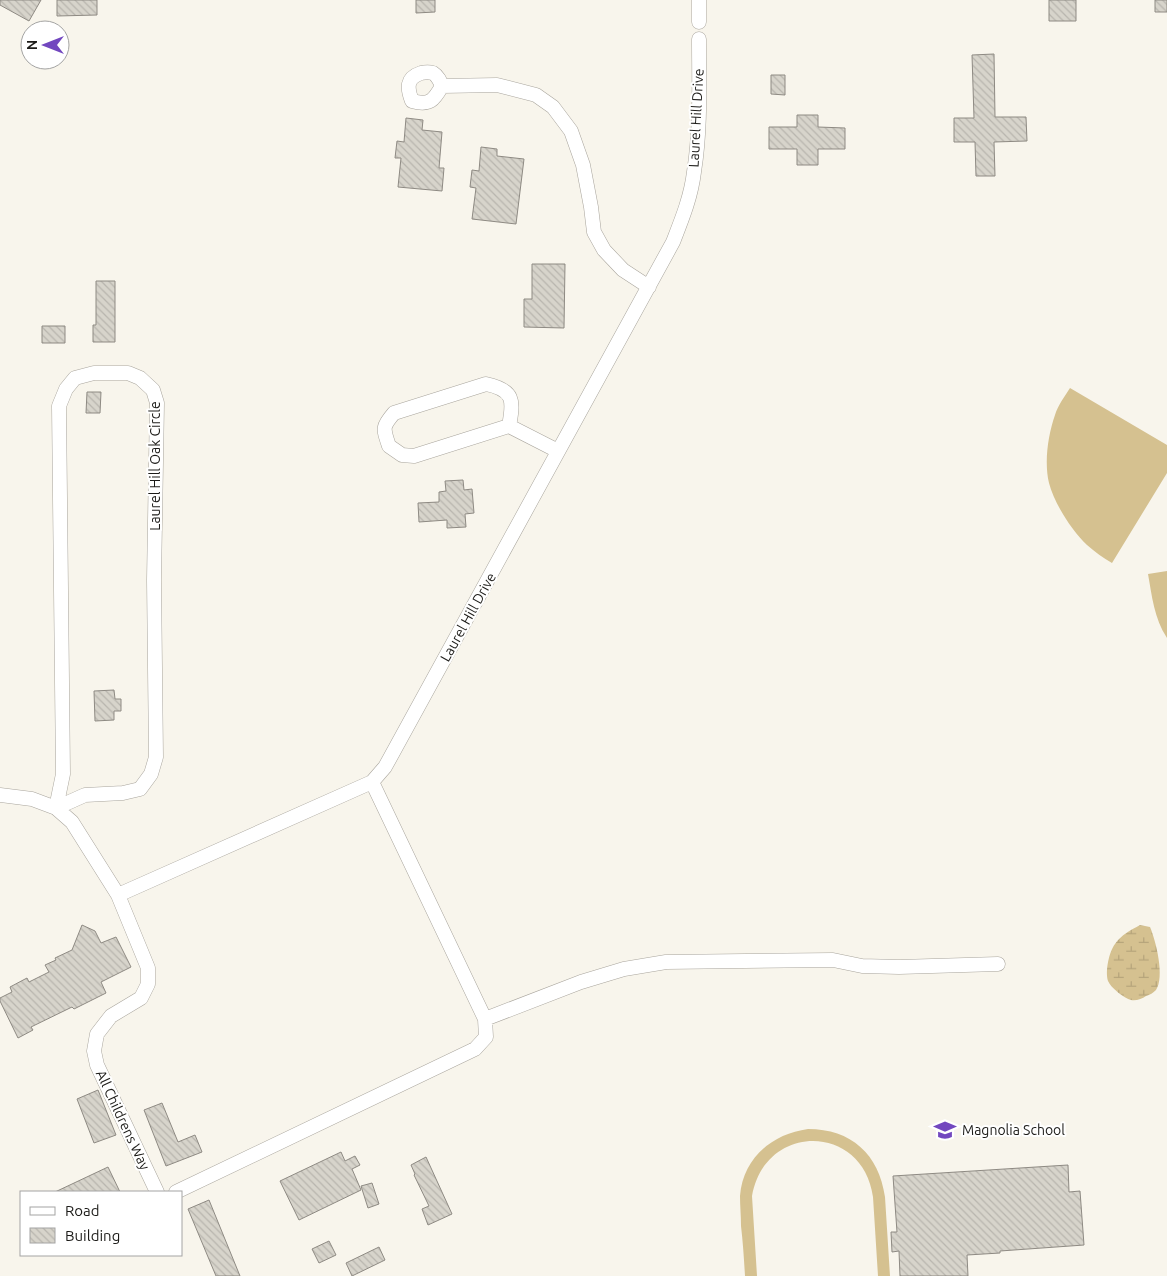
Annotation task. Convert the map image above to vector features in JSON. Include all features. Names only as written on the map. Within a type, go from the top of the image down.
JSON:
[{"type":"street","points":[[698,0],[699,22]]},
{"type":"street","name":"Laurel Hill Drive","points":[[118,895],[372,782],[386,767],[673,242],[686,208],[694,173],[699,118],[699,38]]},
{"type":"street","points":[[442,86],[497,85],[536,95],[553,107],[571,131],[583,165],[594,232],[604,250],[623,270],[649,287]]},
{"type":"street","name":"Laurel Hill Oak Circle","points":[[94,373],[128,374],[140,378],[153,390],[157,403],[154,580],[156,757],[151,774],[140,789],[123,793],[85,795],[56,808],[63,774],[59,406],[66,389],[76,378],[94,373]]},
{"type":"street","points":[[509,426],[513,408],[507,392],[498,386],[486,384],[394,412],[386,423],[385,432],[389,446],[402,455],[414,456],[509,426],[558,451]]},
{"type":"street","points":[[178,1191],[475,1049],[486,1037],[485,1019],[372,782]]},
{"type":"street","points":[[0,795],[32,799],[56,808],[72,822],[118,895]]},
{"type":"street","name":"All Childrens Way","points":[[118,895],[148,968],[148,984],[140,998],[111,1016],[97,1034],[94,1051],[97,1065],[157,1191]]},
{"type":"street","points":[[485,1019],[581,982],[624,969],[666,962],[833,960],[862,966],[899,967],[998,964]]},
{"type":"green space","points":[[1070,388],[1167,445],[1167,473],[1112,563],[1090,548],[1075,532],[1059,508],[1049,483],[1047,458],[1050,431],[1058,408]]},
{"type":"green space","points":[[1167,571],[1167,638],[1156,615],[1148,574]]},
{"type":"green space","points":[[1140,925],[1150,927],[1157,950],[1160,977],[1155,991],[1141,999],[1133,1000],[1121,995],[1110,984],[1107,977],[1107,967],[1111,952],[1117,941]]},
{"type":"green space","points":[[808,1129],[823,1130],[850,1139],[869,1157],[876,1168],[882,1182],[885,1197],[890,1276],[878,1276],[873,1197],[865,1173],[852,1155],[834,1145],[814,1141],[793,1144],[775,1155],[761,1172],[752,1196],[757,1276],[745,1276],[740,1196],[742,1182],[747,1170],[753,1159],[771,1142],[783,1136]]},
{"type":"building","points":[[0,0],[41,0],[30,20],[0,5]]},
{"type":"building","points":[[57,0],[97,0],[97,15],[57,16]]},
{"type":"building","points":[[416,0],[435,0],[435,12],[416,13]]},
{"type":"building","points":[[1049,0],[1076,0],[1076,21],[1049,21]]},
{"type":"building","points":[[1155,0],[1167,0],[1167,12],[1155,12]]},
{"type":"building","points":[[994,54],[995,117],[1026,117],[1027,141],[994,142],[995,176],[976,176],[975,142],[954,142],[954,118],[974,118],[972,55]]},
{"type":"building","points":[[771,75],[785,75],[785,95],[771,94]]},
{"type":"building","points":[[797,115],[818,115],[818,127],[845,128],[845,149],[818,149],[818,165],[797,165],[797,149],[769,149],[769,127],[797,127]]},
{"type":"building","points":[[406,118],[423,120],[422,130],[442,132],[439,168],[444,168],[442,191],[398,187],[401,158],[395,158],[397,141],[404,142]]},
{"type":"building","points":[[481,147],[497,149],[497,156],[524,159],[516,224],[472,219],[476,188],[470,187],[472,170],[479,171]]},
{"type":"building","points":[[532,264],[565,264],[564,328],[524,327],[524,299],[532,299]]},
{"type":"building","points":[[96,281],[115,281],[115,342],[93,342],[93,325],[96,325]]},
{"type":"building","points":[[42,326],[65,326],[65,343],[42,343]]},
{"type":"building","points":[[87,392],[101,392],[100,413],[86,413]]},
{"type":"building","points":[[463,480],[464,490],[472,489],[474,513],[465,514],[466,527],[447,528],[447,520],[419,522],[418,503],[439,502],[439,492],[446,491],[445,481]]},
{"type":"building","points":[[114,690],[115,699],[121,699],[121,711],[114,711],[114,720],[95,721],[94,691]]},
{"type":"building","points":[[82,925],[95,931],[101,943],[116,937],[131,967],[101,982],[106,993],[31,1027],[33,1030],[18,1038],[0,998],[12,992],[10,987],[27,978],[29,982],[49,972],[45,965],[72,950]]},
{"type":"building","points":[[98,1090],[116,1135],[94,1143],[77,1099]]},
{"type":"building","points":[[162,1103],[178,1142],[195,1135],[202,1152],[166,1166],[144,1110]]},
{"type":"building","points":[[341,1152],[345,1161],[355,1156],[360,1165],[352,1169],[361,1190],[299,1220],[280,1181]]},
{"type":"building","points":[[426,1157],[452,1214],[428,1225],[422,1209],[429,1206],[411,1165]]},
{"type":"building","points":[[1068,1165],[1069,1192],[1080,1191],[1084,1245],[967,1255],[968,1276],[900,1276],[899,1251],[892,1252],[891,1232],[897,1232],[893,1176]]},
{"type":"building","points":[[108,1167],[120,1191],[57,1191]]},
{"type":"building","points":[[372,1183],[379,1204],[368,1208],[361,1186]]},
{"type":"building","points":[[209,1200],[240,1276],[216,1276],[188,1209]]},
{"type":"building","points":[[329,1241],[336,1255],[319,1263],[312,1249]]},
{"type":"building","points":[[379,1247],[385,1260],[352,1276],[346,1263]]},
{"type":"place","name":"Magnolia School","points":[[945,1130]]}]
